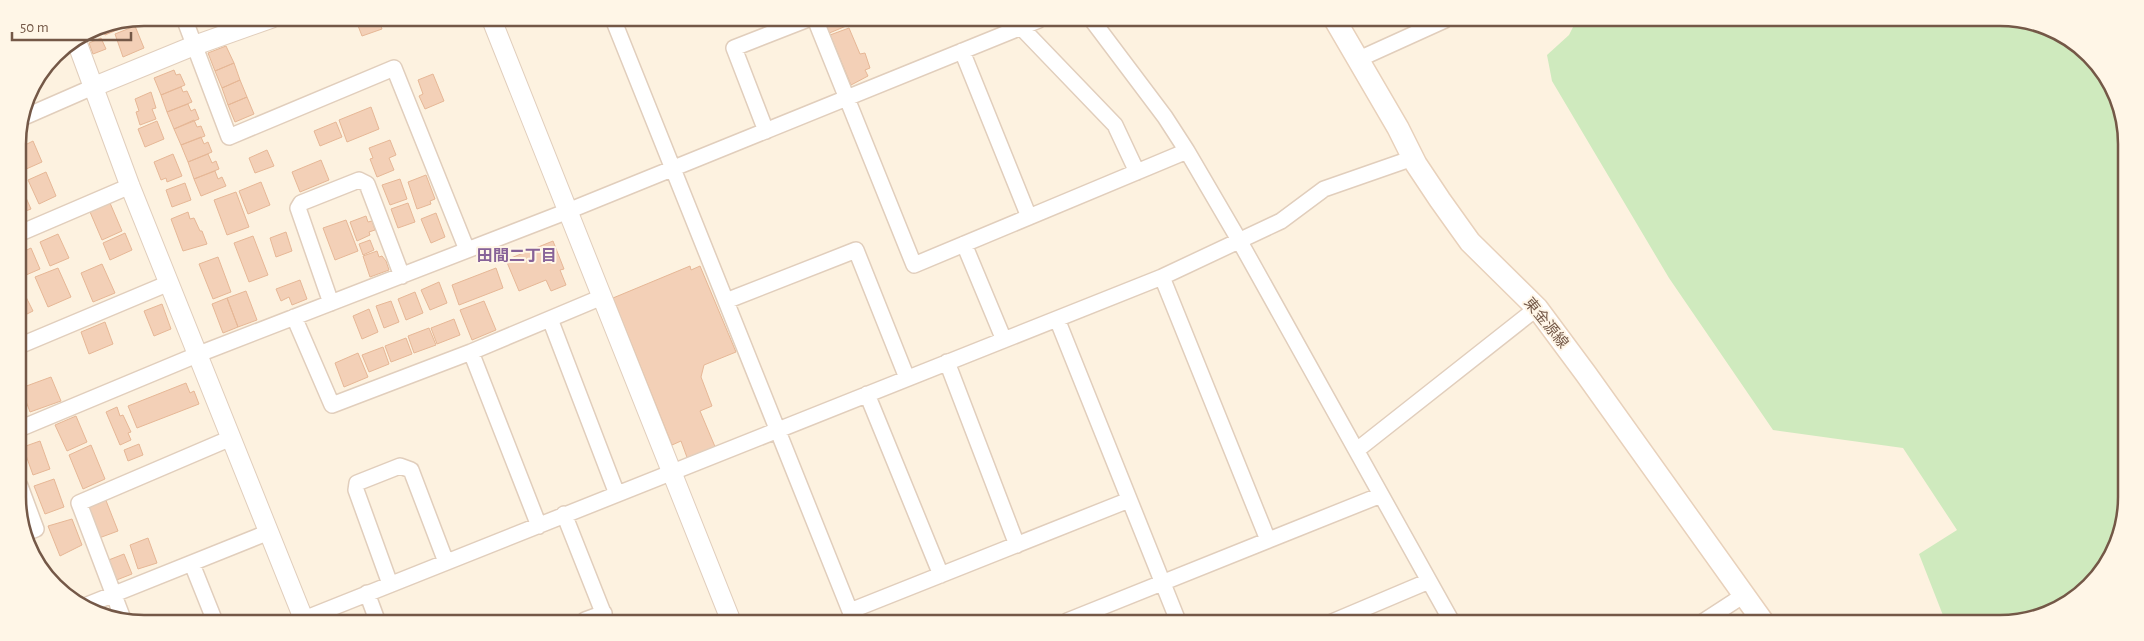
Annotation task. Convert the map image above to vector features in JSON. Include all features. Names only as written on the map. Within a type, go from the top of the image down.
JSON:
[{"type":"main road","name":"東金源線","points":[[1339,26],[1359,59],[1412,158],[1470,242],[1537,308],[1758,614]]},
{"type":"street","points":[[187,26],[229,137],[394,68],[467,250]]},
{"type":"street","points":[[30,115],[193,46],[249,26]]},
{"type":"street","points":[[494,26],[729,615]]},
{"type":"street","points":[[616,26],[851,615]]},
{"type":"street","points":[[766,131],[734,48],[790,26]]},
{"type":"street","points":[[818,26],[914,265],[1187,151]]},
{"type":"street","points":[[26,425],[200,354],[568,211],[766,131],[962,51],[1011,26]]},
{"type":"street","points":[[1020,26],[1115,125],[1137,172]]},
{"type":"street","points":[[1097,26],[1165,117],[1187,151],[1239,240],[1448,614]]},
{"type":"street","points":[[1359,59],[1432,26]]},
{"type":"street","points":[[78,46],[130,186],[200,354],[231,438],[302,615]]},
{"type":"street","points":[[962,51],[1029,217]]},
{"type":"street","points":[[314,615],[1162,277],[1280,221],[1324,189],[1412,158]]},
{"type":"street","points":[[331,303],[298,208],[301,202],[358,180],[367,184],[402,276]]},
{"type":"street","points":[[27,230],[130,186]]},
{"type":"street","points":[[964,244],[1004,340]]},
{"type":"street","points":[[726,301],[856,250],[908,378]]},
{"type":"street","points":[[1162,277],[1268,540]]},
{"type":"street","points":[[26,343],[169,283]]},
{"type":"street","points":[[294,317],[332,405],[472,352],[602,297]]},
{"type":"street","points":[[1357,450],[1537,308]]},
{"type":"street","points":[[550,319],[617,494]]},
{"type":"street","points":[[1057,319],[1175,614]]},
{"type":"street","points":[[472,352],[540,526]]},
{"type":"street","points":[[947,362],[1017,545]]},
{"type":"street","points":[[867,394],[941,575]]},
{"type":"street","points":[[121,612],[79,503],[231,438]]},
{"type":"street","points":[[390,584],[356,490],[357,483],[400,466],[411,470],[446,562]]},
{"type":"street","points":[[1083,614],[1381,495]]},
{"type":"street","points":[[855,615],[941,575],[1129,500]]},
{"type":"street","points":[[26,503],[36,529],[31,531]]},
{"type":"street","points":[[564,514],[604,615]]},
{"type":"street","points":[[93,603],[270,532]]},
{"type":"street","points":[[192,564],[212,615]]},
{"type":"street","points":[[1350,614],[1429,581]]},
{"type":"street","points":[[367,593],[375,615]]},
{"type":"street","points":[[1713,614],[1744,594]]},
{"type":"green space","points":[[1574,26],[2000,26],[2031,30],[2052,38],[2078,55],[2089,66],[2106,92],[2112,106],[2117,129],[2118,497],[2114,528],[2106,549],[2089,575],[2078,586],[2052,603],[2038,609],[2008,614],[1942,614],[1919,554],[1957,530],[1903,448],[1773,430],[1669,278],[1552,81],[1547,55],[1569,35]]},
{"type":"building","points":[[358,26],[381,26],[382,29],[362,36]]},
{"type":"building","points":[[824,26],[846,26],[827,34]]},
{"type":"building","points":[[135,27],[144,48],[123,57],[115,34]]},
{"type":"building","points":[[849,28],[860,54],[865,53],[870,68],[865,70],[868,76],[851,85],[830,35]]},
{"type":"building","points":[[118,30],[105,35],[104,33],[106,32]]},
{"type":"building","points":[[101,38],[106,49],[93,54],[89,43]]},
{"type":"building","points":[[226,46],[234,63],[215,71],[208,53]]},
{"type":"building","points":[[234,63],[240,80],[222,88],[215,71]]},
{"type":"building","points":[[174,70],[176,75],[180,74],[185,85],[161,95],[154,78]]},
{"type":"building","points":[[433,74],[444,101],[425,109],[419,96],[423,94],[418,80]]},
{"type":"building","points":[[240,80],[247,97],[228,105],[222,88]]},
{"type":"building","points":[[181,87],[183,92],[187,91],[192,102],[167,112],[161,95]]},
{"type":"building","points":[[151,92],[156,108],[152,109],[156,119],[140,125],[136,112],[139,111],[135,99]]},
{"type":"building","points":[[247,97],[254,114],[235,122],[228,105]]},
{"type":"building","points":[[188,104],[191,111],[195,109],[199,119],[174,129],[167,112]]},
{"type":"building","points":[[371,107],[379,129],[347,142],[339,120]]},
{"type":"building","points":[[194,120],[197,127],[201,126],[205,136],[181,145],[174,129]]},
{"type":"building","points":[[157,121],[164,139],[145,147],[138,129]]},
{"type":"building","points":[[336,122],[342,137],[320,146],[314,131]]},
{"type":"building","points":[[201,137],[204,144],[208,142],[212,152],[188,162],[181,145]]},
{"type":"building","points":[[390,140],[396,155],[389,158],[394,170],[377,177],[370,159],[373,158],[369,148]]},
{"type":"building","points":[[33,141],[42,162],[27,169],[27,144]]},
{"type":"building","points":[[267,150],[274,166],[255,173],[249,158]]},
{"type":"building","points":[[173,154],[182,176],[167,182],[166,178],[161,180],[154,162]]},
{"type":"building","points":[[208,154],[212,163],[216,161],[219,169],[194,179],[188,162]]},
{"type":"building","points":[[321,160],[329,180],[300,192],[292,172]]},
{"type":"building","points":[[215,171],[218,179],[222,177],[226,186],[201,196],[194,179]]},
{"type":"building","points":[[46,172],[56,196],[39,204],[28,180]]},
{"type":"building","points":[[426,175],[435,199],[430,201],[431,204],[417,209],[408,182]]},
{"type":"building","points":[[400,179],[407,199],[390,205],[382,185]]},
{"type":"building","points":[[261,182],[270,205],[248,214],[239,191]]},
{"type":"building","points":[[185,183],[191,200],[172,207],[166,190]]},
{"type":"building","points":[[236,192],[249,227],[227,235],[214,200]]},
{"type":"building","points":[[27,200],[31,209],[27,211]]},
{"type":"building","points":[[110,203],[122,231],[102,240],[90,212]]},
{"type":"building","points":[[408,203],[415,222],[398,228],[391,209]]},
{"type":"building","points":[[188,212],[190,219],[194,218],[200,231],[202,231],[207,244],[183,251],[171,219]]},
{"type":"building","points":[[436,213],[445,237],[431,243],[421,219]]},
{"type":"building","points":[[366,216],[368,222],[372,221],[375,230],[369,232],[370,235],[357,241],[350,222]]},
{"type":"building","points":[[346,220],[358,251],[335,260],[323,228]]},
{"type":"building","points":[[286,232],[292,251],[276,257],[270,238]]},
{"type":"building","points":[[125,233],[132,250],[110,260],[103,243]]},
{"type":"building","points":[[58,234],[69,258],[50,266],[40,242]]},
{"type":"building","points":[[253,236],[268,275],[249,282],[234,243]]},
{"type":"building","points":[[370,240],[374,250],[363,255],[359,244]]},
{"type":"building","points":[[553,241],[564,269],[560,270],[566,285],[551,291],[546,280],[519,291],[506,260]]},
{"type":"building","points":[[31,248],[40,269],[27,275],[27,250]]},
{"type":"building","points":[[377,251],[379,257],[382,256],[386,261],[389,270],[370,277],[363,256]]},
{"type":"building","points":[[218,257],[231,292],[213,299],[199,264]]},
{"type":"building","points":[[102,264],[115,293],[93,302],[81,273]]},
{"type":"building","points":[[690,266],[691,270],[700,266],[736,352],[704,365],[701,377],[712,406],[700,411],[716,449],[688,460],[681,441],[672,445],[613,298]]},
{"type":"building","points":[[58,268],[71,297],[48,307],[35,277]]},
{"type":"building","points":[[496,268],[503,288],[459,305],[452,285]]},
{"type":"building","points":[[300,280],[307,299],[292,305],[289,297],[281,301],[276,289]]},
{"type":"building","points":[[439,282],[447,303],[430,310],[421,290]]},
{"type":"building","points":[[246,291],[257,320],[238,327],[227,298]]},
{"type":"building","points":[[415,292],[423,313],[406,320],[398,299]]},
{"type":"building","points":[[27,298],[33,311],[27,314]]},
{"type":"building","points":[[227,298],[238,327],[223,333],[212,304]]},
{"type":"building","points":[[391,301],[399,322],[384,328],[376,306]]},
{"type":"building","points":[[484,301],[496,330],[472,340],[460,310]]},
{"type":"building","points":[[162,304],[171,329],[154,336],[144,311]]},
{"type":"building","points":[[369,309],[378,332],[362,339],[353,316]]},
{"type":"building","points":[[454,319],[460,335],[437,344],[431,328]]},
{"type":"building","points":[[105,322],[113,344],[89,354],[81,332]]},
{"type":"building","points":[[429,328],[436,345],[414,353],[408,336]]},
{"type":"building","points":[[406,338],[412,354],[391,362],[385,346]]},
{"type":"building","points":[[383,347],[389,364],[369,372],[362,355]]},
{"type":"building","points":[[358,353],[368,377],[344,387],[335,363]]},
{"type":"building","points":[[51,377],[61,401],[30,412],[26,402],[26,386]]},
{"type":"building","points":[[186,383],[190,393],[194,391],[199,404],[137,428],[128,406]]},
{"type":"building","points":[[117,407],[120,416],[123,415],[131,432],[128,433],[131,440],[120,445],[106,412]]},
{"type":"building","points":[[76,416],[87,442],[67,451],[55,425]]},
{"type":"building","points":[[40,441],[50,469],[33,475],[26,456],[26,446]]},
{"type":"building","points":[[139,444],[143,455],[128,461],[124,450]]},
{"type":"building","points":[[91,445],[105,479],[83,489],[69,455]]},
{"type":"building","points":[[54,479],[64,507],[45,514],[34,486]]},
{"type":"building","points":[[105,498],[118,531],[99,538],[87,505]]},
{"type":"building","points":[[72,519],[82,545],[60,556],[48,526]]},
{"type":"building","points":[[148,538],[157,563],[138,569],[130,545]]},
{"type":"building","points":[[124,554],[132,574],[114,581],[106,561]]},
{"type":"district","name":"田間二丁目","points":[[517,256]]}]
